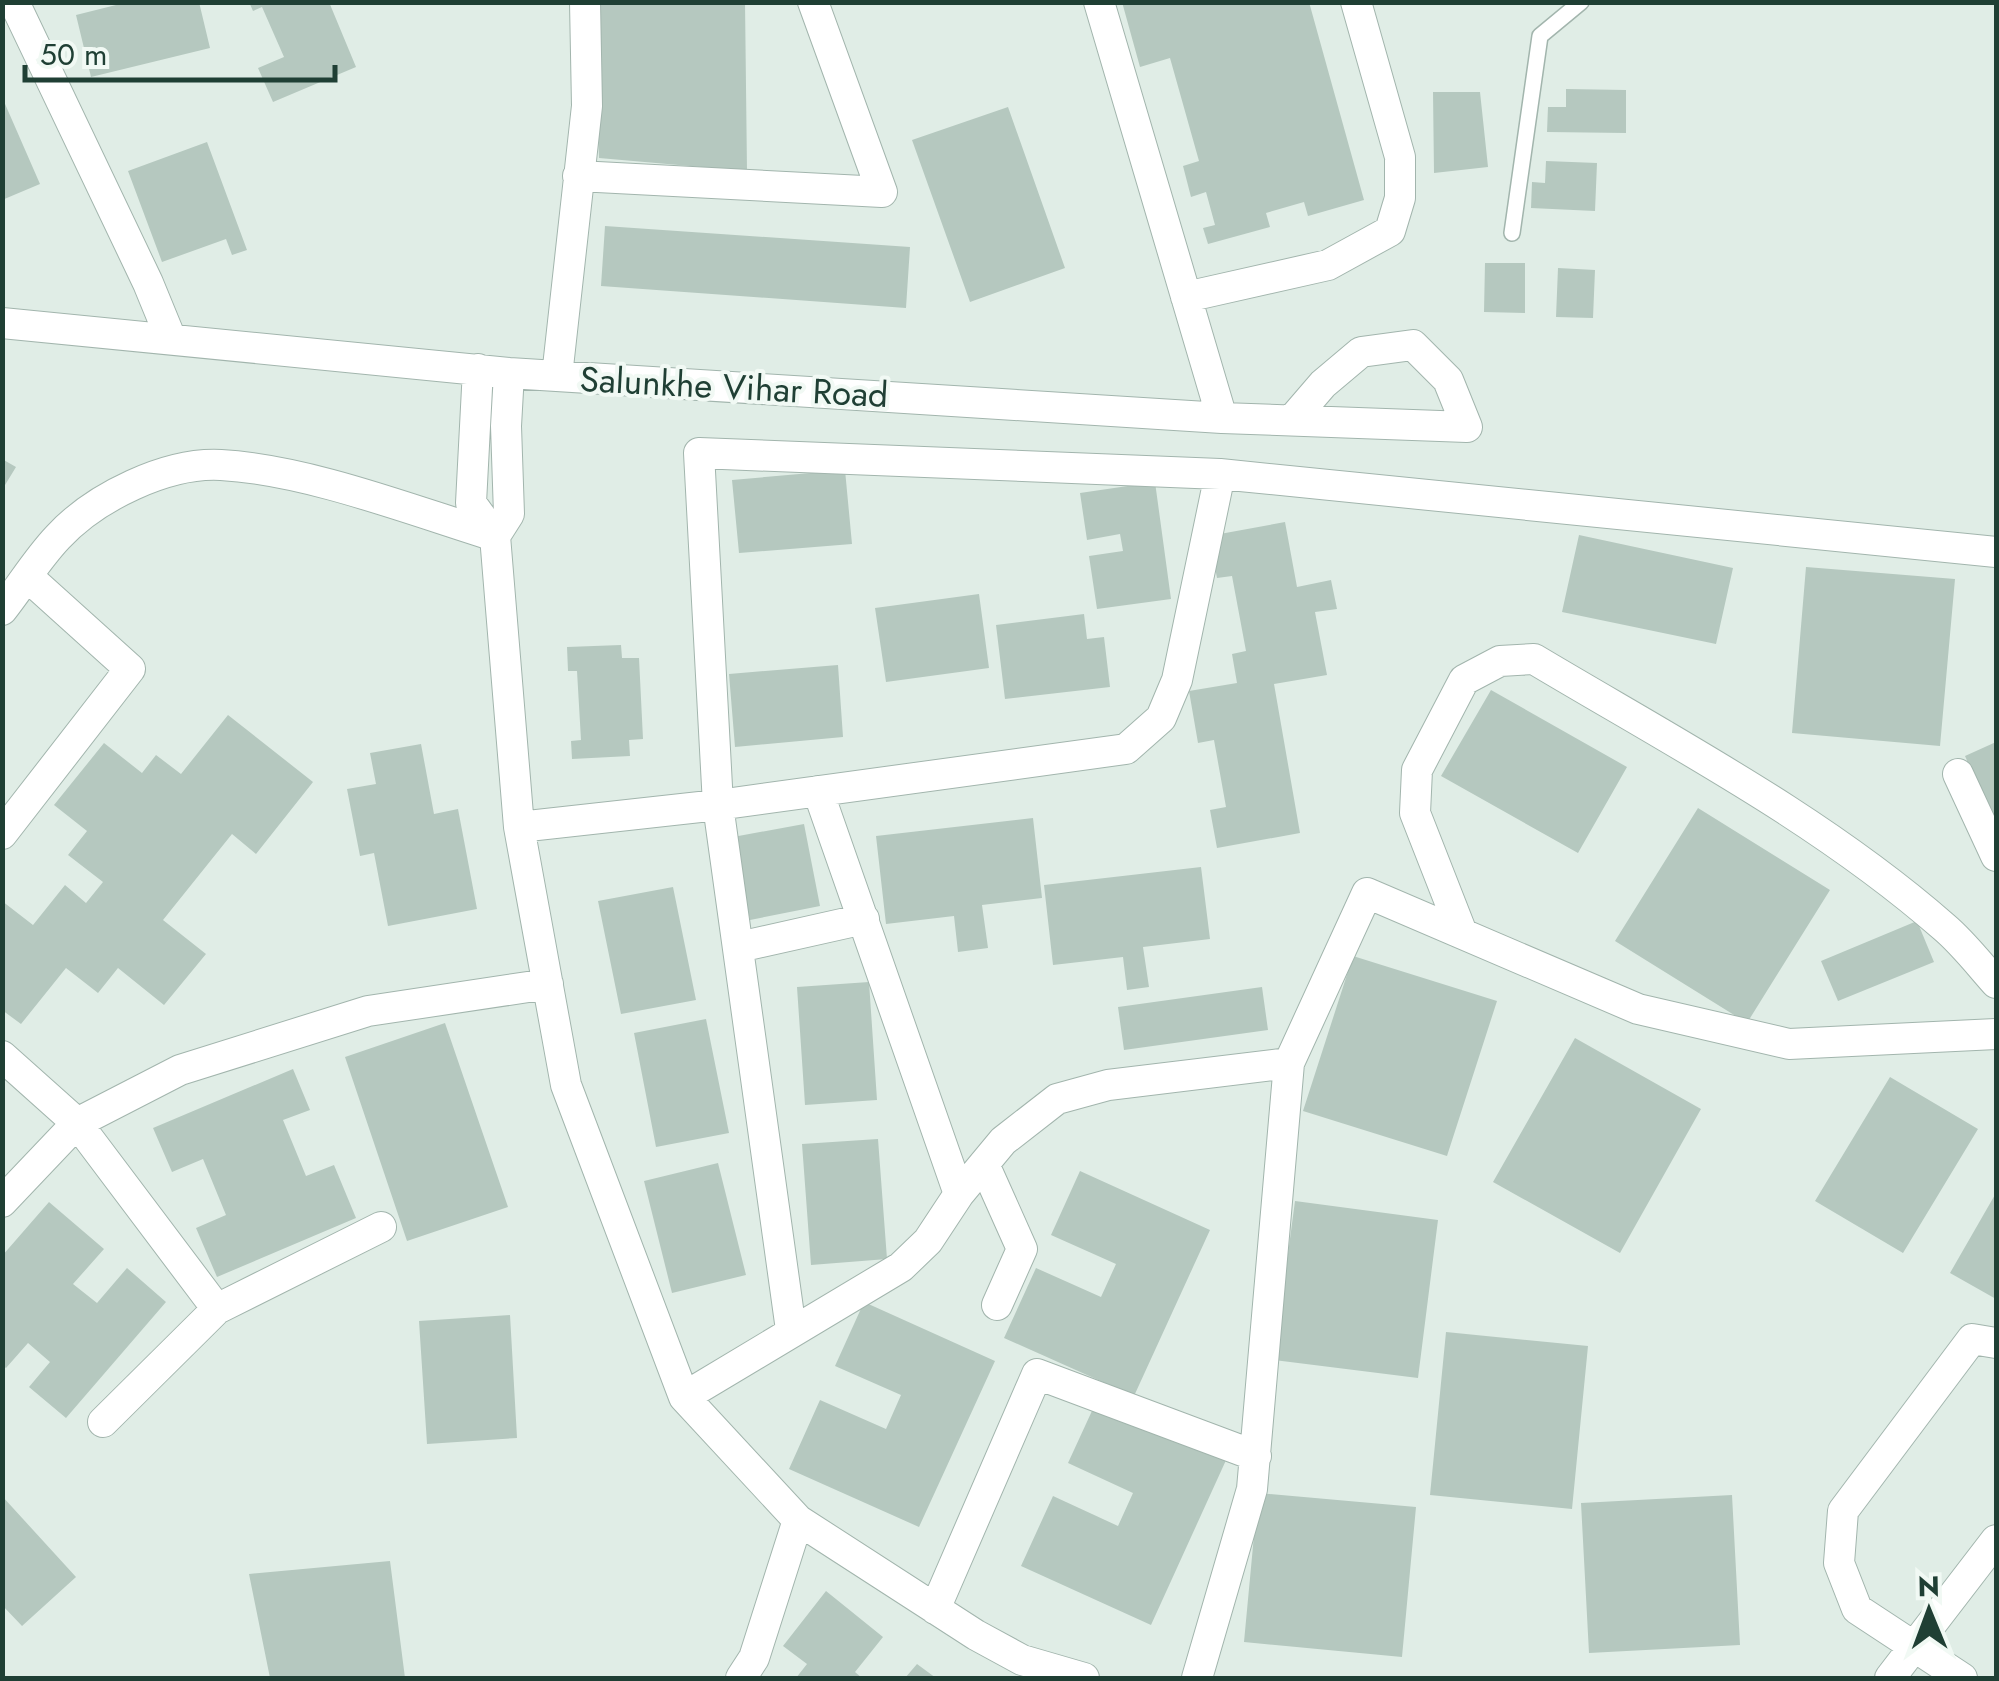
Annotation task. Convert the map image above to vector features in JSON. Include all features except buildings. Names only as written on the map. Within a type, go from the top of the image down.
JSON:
[{"type":"street","points":[[14,2],[148,282],[171,339]]},
{"type":"street","points":[[557,376],[587,106],[586,2]]},
{"type":"street","points":[[578,176],[882,192],[813,2]]},
{"type":"street","points":[[1099,2],[1222,418]]},
{"type":"street","points":[[1186,297],[1328,265],[1390,232],[1400,198],[1400,156],[1356,2]]},
{"type":"street","name":"Salunkhe Vihar Road","points":[[2,323],[509,373],[1222,418],[1466,428],[1448,380],[1414,346],[1360,352],[1323,384],[1292,420]]},
{"type":"street","points":[[478,369],[471,503],[495,536],[519,827],[566,1085],[684,1396],[798,1520],[935,1609],[1015,1669],[1084,1678]]},
{"type":"street","points":[[495,536],[509,514],[509,373]]},
{"type":"street","points":[[791,1330],[718,805],[698,452],[1220,474],[1996,552]]},
{"type":"street","points":[[2,610],[58,536],[112,494],[165,472],[220,464],[317,481],[495,536]]},
{"type":"street","points":[[519,827],[718,805],[1126,749],[1161,718],[1177,680],[1220,474]]},
{"type":"street","points":[[2,834],[130,669],[28,577]]},
{"type":"street","points":[[1462,933],[1415,813],[1417,770],[1464,680],[1500,660],[1534,659],[1740,782],[1838,846],[1946,928],[1996,982]]},
{"type":"street","points":[[1958,774],[1996,856]]},
{"type":"street","points":[[818,791],[959,1194]]},
{"type":"street","points":[[1197,1678],[1247,1515],[1256,1456],[1289,1063],[1367,893],[1638,1009],[1788,1044],[1996,1034]]},
{"type":"street","points":[[739,947],[864,919]]},
{"type":"street","points":[[2,1202],[77,1123],[180,1070],[368,1012],[548,984]]},
{"type":"street","points":[[2,1056],[77,1123],[217,1309]]},
{"type":"street","points":[[684,1396],[901,1267],[928,1242],[959,1194],[1003,1142],[1057,1100],[1108,1085],[1289,1063]]},
{"type":"street","points":[[984,1164],[1022,1249],[997,1306]]},
{"type":"street","points":[[103,1422],[217,1309],[380,1227]]},
{"type":"street","points":[[1962,1678],[1856,1609],[1840,1563],[1843,1511],[1972,1339],[1996,1342]]},
{"type":"street","points":[[935,1609],[1037,1374],[1256,1456]]},
{"type":"street","points":[[741,1678],[754,1658],[798,1520]]},
{"type":"street","points":[[1890,1678],[1996,1540]]},
{"type":"lane","points":[[1512,233],[1540,36],[1582,2]]}]
